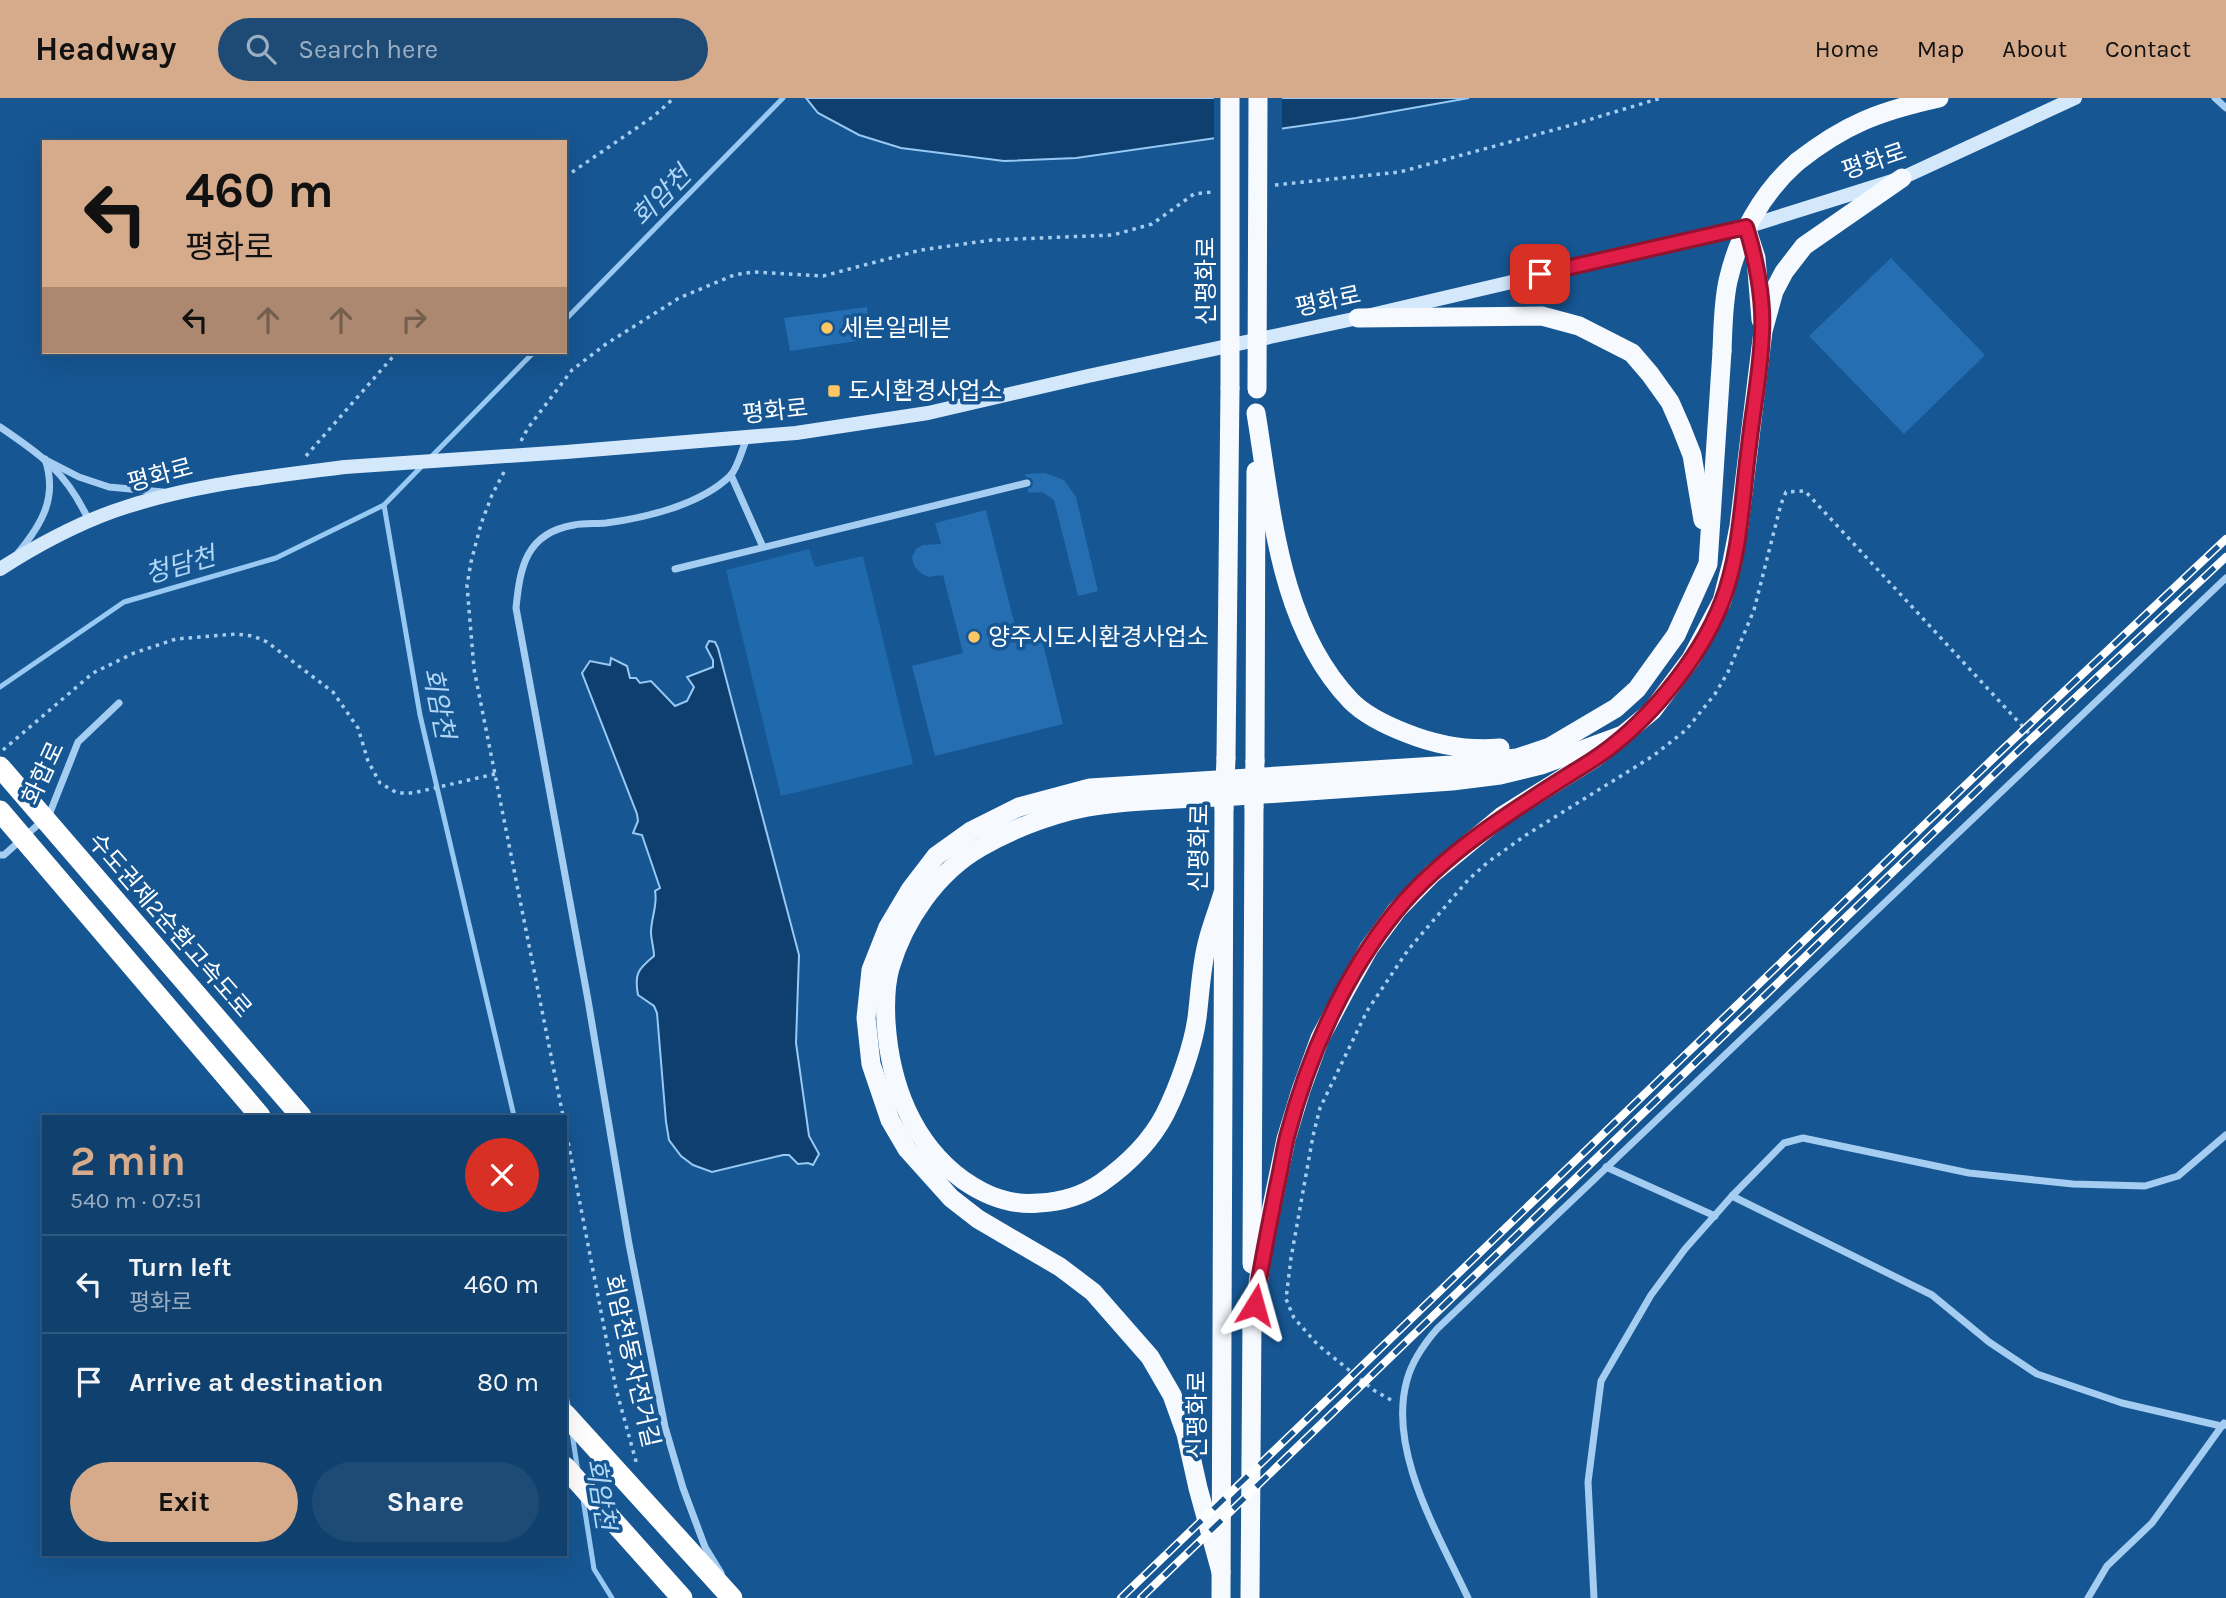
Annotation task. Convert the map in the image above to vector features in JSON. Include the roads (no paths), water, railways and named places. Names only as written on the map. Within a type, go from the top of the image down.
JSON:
[{"type":"highway","name":"신평화로","points":[[1221,1598],[1223,893],[1230,388],[1230,98]]},
{"type":"highway","name":"신평화로","points":[[1250,1598],[1258,98]]},
{"type":"highway","points":[[1222,1572],[1186,1434],[1172,1395],[1150,1357],[1094,1292],[1060,1267],[978,1219],[951,1198],[907,1149],[890,1121],[871,1065],[866,1018],[871,970],[888,927],[910,890],[936,856],[971,831],[1019,807],[1090,788],[1452,765],[1517,758],[1550,747],[1616,708],[1645,678],[1676,635],[1708,564],[1727,283],[1738,244],[1759,206],[1782,175],[1821,143],[1850,126],[1896,108],[1939,98]]},
{"type":"highway","points":[[1252,1330],[1262,1254],[1286,1139],[1301,1090],[1320,1038],[1369,948],[1397,910],[1432,874],[1503,817],[1595,758],[1652,711],[1691,659],[1722,601],[1739,526],[1763,331],[1779,282],[1804,246],[1902,178]]},
{"type":"highway","points":[[1746,227],[1756,258],[1763,331]]},
{"type":"highway","points":[[1358,318],[1542,316],[1578,326],[1632,353],[1670,402],[1692,455],[1708,564]]},
{"type":"highway","points":[[1256,413],[1276,536],[1302,627],[1323,666],[1353,703],[1386,725],[1422,740],[1466,749],[1518,746],[1579,731]]},
{"type":"highway","points":[[1223,893],[1206,946],[1196,1023],[1182,1071],[1165,1114],[1146,1144],[1119,1171],[1080,1195],[1060,1202],[1027,1204],[999,1200],[976,1190],[928,1148],[909,1116],[894,1077],[887,1037],[885,1000],[889,970],[900,939],[944,873],[979,848],[1027,824],[1098,805],[1438,782],[1500,775],[1542,765],[1623,735]]},
{"type":"highway","name":"수도권제2순환고속도로","points":[[0,767],[300,1115]]},
{"type":"highway","points":[[0,811],[259,1115]]},
{"type":"highway","points":[[567,1416],[732,1598]]},
{"type":"highway","points":[[567,1469],[682,1598]]},
{"type":"main road","name":"평화로","points":[[5,565],[116,511],[209,486],[345,467],[566,452],[833,428],[928,413],[1358,318],[1746,227],[1902,178],[2075,98]]},
{"type":"street","points":[[2215,98],[2226,108]]},
{"type":"street","points":[[0,427],[44,459],[79,477],[110,487],[178,493]]},
{"type":"street","points":[[741,1598],[727,1588],[716,1563],[705,1547],[683,1488],[665,1427],[627,1231],[588,1000],[516,608],[524,561],[535,543],[546,533],[575,524],[606,523],[656,513],[696,499],[731,475],[747,437]]},
{"type":"street","points":[[44,459],[68,483],[89,522]]},
{"type":"street","points":[[5,565],[29,539],[47,506],[50,481],[44,459]]},
{"type":"street","points":[[731,475],[763,547]]},
{"type":"street","points":[[675,569],[1027,483]]},
{"type":"street","points":[[1468,1598],[1420,1494],[1407,1452],[1402,1406],[1407,1378],[1421,1349],[1437,1329],[1606,1167],[2226,578]]},
{"type":"street","name":"화합로","points":[[0,855],[4,855],[49,815],[78,743],[118,704]]},
{"type":"street","points":[[1594,1598],[1588,1482],[1601,1381],[1651,1295],[1685,1249],[1784,1143],[1803,1138],[1969,1173],[2073,1184],[2145,1186],[2178,1176],[2226,1135]]},
{"type":"street","points":[[1606,1167],[1715,1216]]},
{"type":"street","points":[[1732,1196],[1932,1295],[1989,1342],[2037,1374],[2122,1403],[2224,1424],[2152,1523],[2107,1566],[2088,1598]]},
{"type":"waterway","name":"회암천","points":[[567,318],[783,98]]},
{"type":"waterway","name":"회암천","points":[[431,457],[532,354]]},
{"type":"waterway","name":"회암천","points":[[424,464],[384,505],[420,715],[514,1115]]},
{"type":"waterway","name":"청담천","points":[[0,687],[124,602],[276,558],[384,505]]},
{"type":"waterway","name":"회암천","points":[[567,1400],[569,1410]]},
{"type":"waterway","name":"회암천","points":[[572,1433],[578,1472]]},
{"type":"waterway","name":"회암천","points":[[583,1499],[594,1569],[612,1598]]},
{"type":"railway","points":[[1121,1598],[2001,751],[2226,539]]},
{"type":"railway","points":[[1141,1598],[2014,755],[2226,557]]},
{"type":"place","name":"세븐일레븐","points":[[827,328]]},
{"type":"place","name":"도시환경사업소","points":[[834,391]]},
{"type":"place","name":"양주시도시환경사업소","points":[[974,637]]}]
